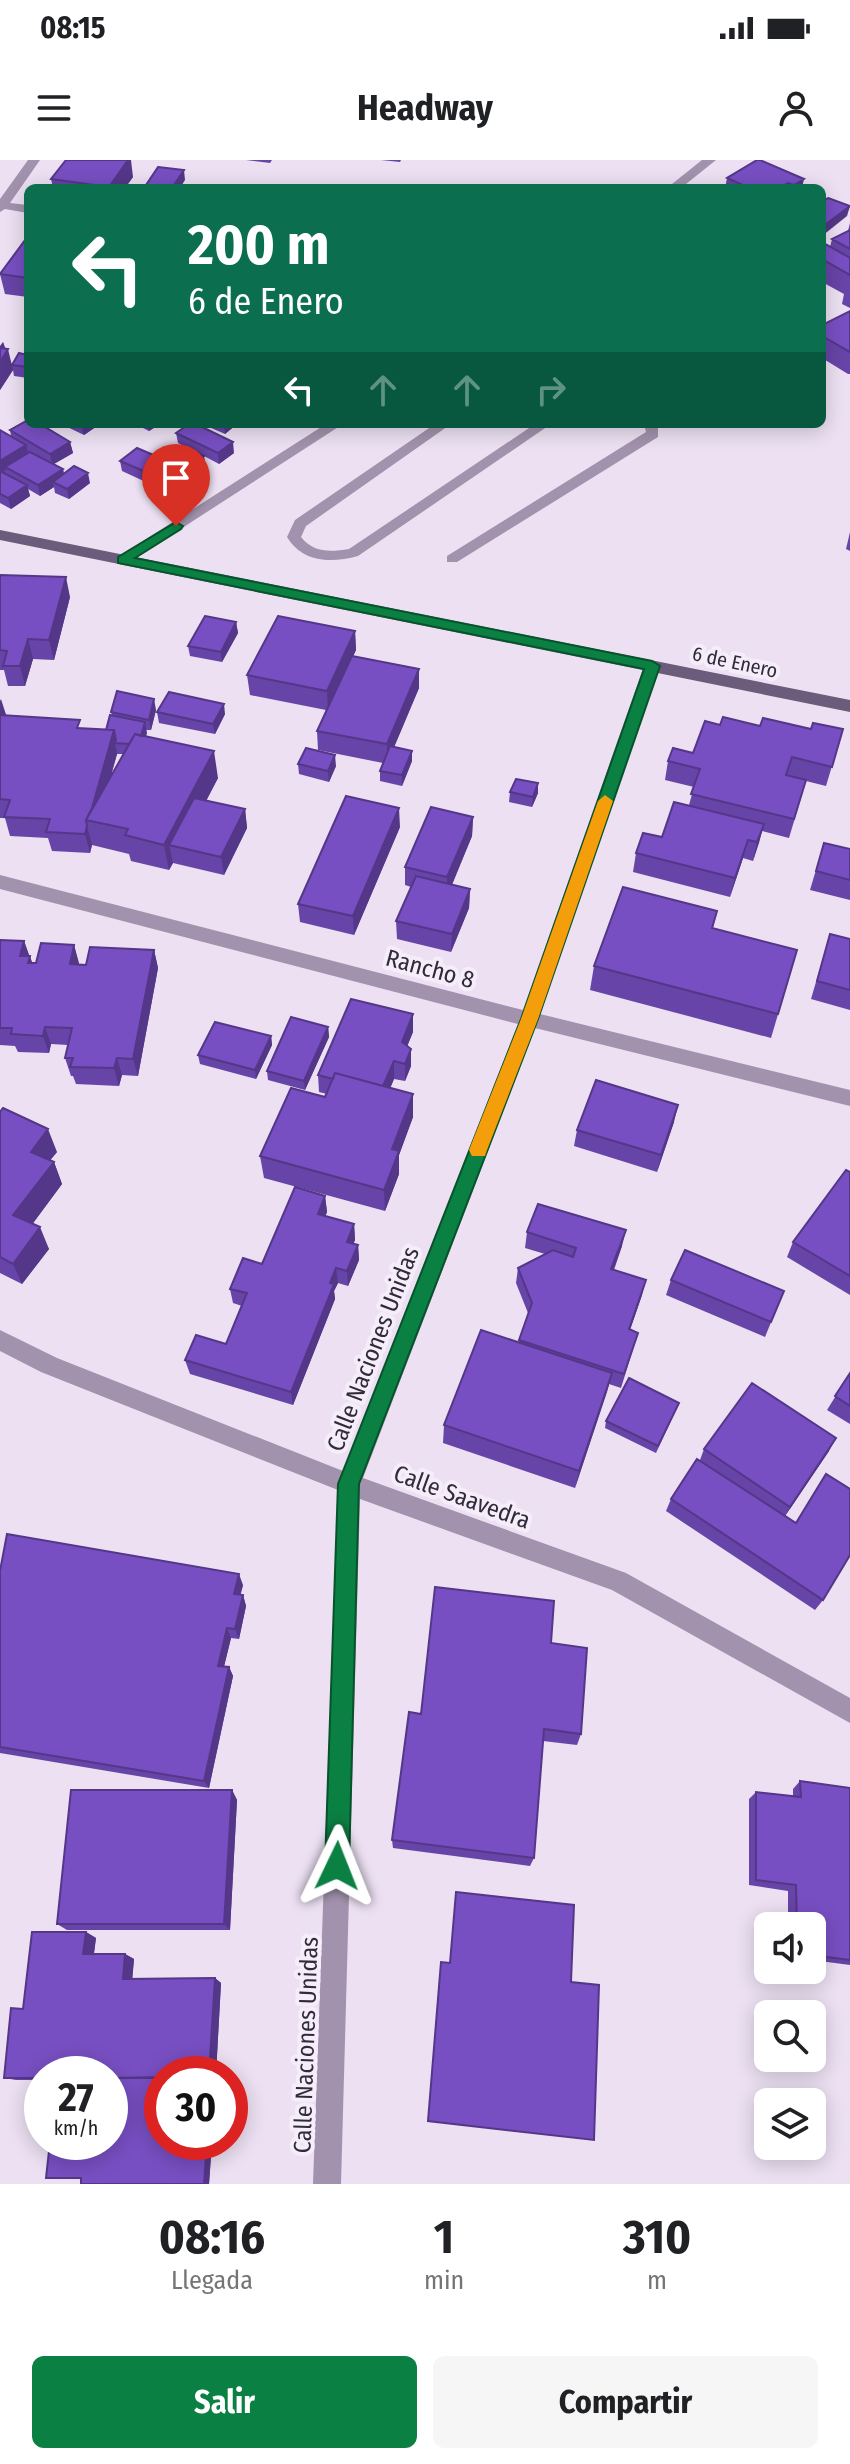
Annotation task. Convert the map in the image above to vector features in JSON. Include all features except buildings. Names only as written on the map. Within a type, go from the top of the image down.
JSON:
[{"type":"main road","name":"6 de Enero","points":[[0,535],[850,706]]},
{"type":"street","points":[[24,209],[1,206],[34,160]]},
{"type":"street","points":[[678,184],[710,160]]},
{"type":"street","points":[[123,560],[330,428]]},
{"type":"street","points":[[438,428],[300,523],[294,537],[298,546],[308,552],[335,557],[353,553],[538,428]]},
{"type":"street","points":[[452,559],[653,434],[652,428]]},
{"type":"street","name":"Calle Naciones Unidas","points":[[327,2184],[349,1484],[529,1019],[652,666]]},
{"type":"street","name":"Rancho 8","points":[[0,882],[529,1019],[850,1098]]},
{"type":"street","name":"Calle Saavedra","points":[[0,1340],[49,1365],[349,1484],[618,1581],[850,1711]]},
{"type":"slow traffic","points":[[478,1150],[529,1019],[605,801]]},
{"type":"route","points":[[176,526],[123,560],[652,666],[529,1019],[349,1484],[337,1866]]}]
